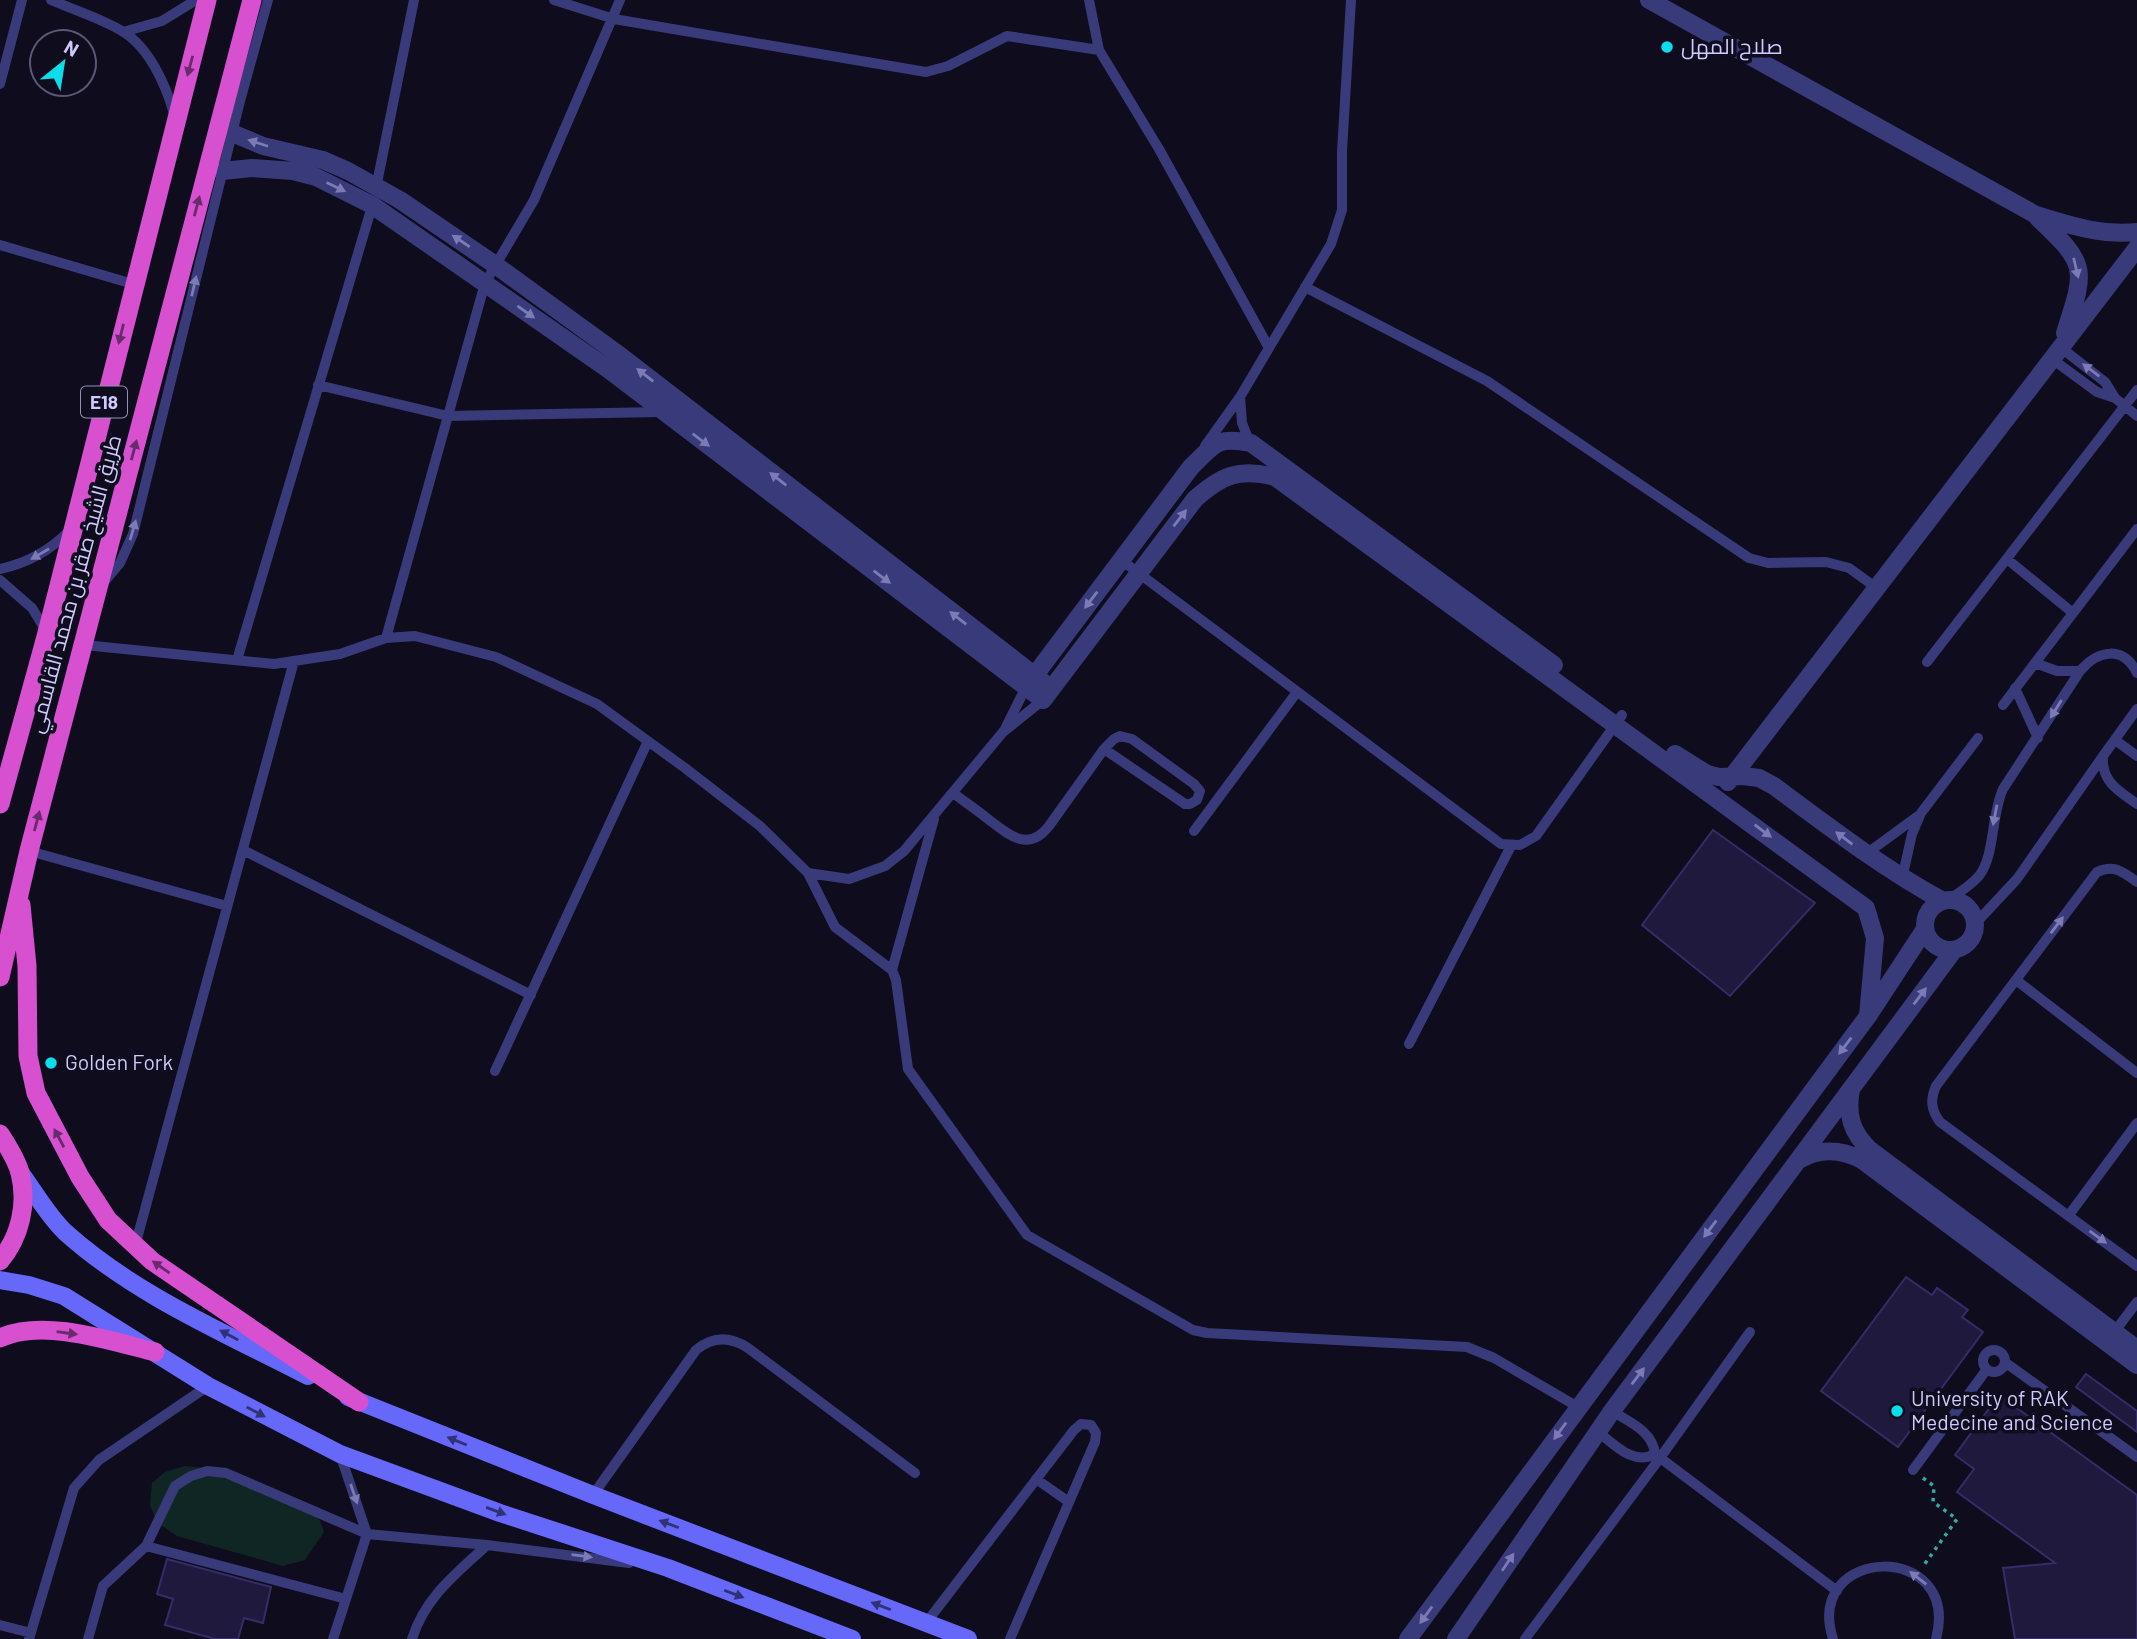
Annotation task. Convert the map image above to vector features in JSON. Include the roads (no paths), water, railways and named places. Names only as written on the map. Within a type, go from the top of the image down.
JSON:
[{"type":"highway","name":"طريق الشيخ صقر بن محمد القاسمي","points":[[0,804],[47,633],[207,0]]},
{"type":"highway","name":"طريق الشيخ صقر بن محمد القاسمي","points":[[0,977],[19,887],[252,0]]},
{"type":"highway","points":[[19,887],[27,966],[28,1056],[36,1093],[80,1177],[108,1220],[152,1261],[359,1402]]},
{"type":"highway","points":[[0,1132],[20,1172],[23,1211],[11,1248],[0,1261]]},
{"type":"highway","points":[[0,1338],[10,1333],[47,1331],[100,1338],[155,1352]]},
{"type":"main road","points":[[20,1172],[62,1230],[112,1270],[161,1299],[359,1402],[968,1639]]},
{"type":"main road","points":[[0,1280],[29,1285],[64,1296],[208,1386],[340,1454],[500,1513],[668,1568],[852,1639]]},
{"type":"street","points":[[1649,0],[2036,215],[2095,233],[2137,232]]},
{"type":"street","points":[[232,134],[263,146],[323,160],[400,200],[494,264],[622,356],[1047,694],[1195,499],[1215,481],[1240,473],[1255,472],[1275,477],[1618,720],[1689,765],[1707,774],[1759,778],[1902,878],[1946,901],[1961,902],[1968,908],[1975,923],[1970,941],[1954,950],[1597,1431],[1456,1639]]},
{"type":"street","points":[[222,171],[252,168],[293,171],[316,177],[372,205],[608,369],[1031,681]]},
{"type":"street","points":[[2036,215],[2069,248],[2079,267],[2079,291],[2056,353]]},
{"type":"street","points":[[1716,798],[2137,248]]},
{"type":"street","points":[[1031,681],[1191,467],[1217,442],[1232,439],[1251,443],[1618,720],[1716,798],[1866,908],[1875,938],[1868,1016]]},
{"type":"street","points":[[1946,901],[1933,907],[1926,917],[1925,929],[1927,936],[1939,948],[1954,950]]},
{"type":"street","points":[[1408,1639],[1868,1016],[1925,929]]},
{"type":"street","points":[[1850,1090],[1848,1104],[1853,1129],[1870,1150],[2111,1337]]},
{"type":"street","points":[[1796,1162],[1808,1155],[1836,1151],[1862,1160],[2111,1337],[2133,1349]]},
{"type":"lane","points":[[0,84],[22,0]]},
{"type":"lane","points":[[51,0],[123,32],[152,63],[170,100],[176,121]]},
{"type":"lane","points":[[123,32],[162,21],[197,0]]},
{"type":"lane","points":[[98,587],[120,563],[133,534],[222,171],[268,0]]},
{"type":"lane","points":[[237,660],[377,187],[414,0]]},
{"type":"lane","points":[[554,0],[614,19],[926,72],[948,66],[1007,36],[1099,50]]},
{"type":"lane","points":[[386,638],[485,283],[534,200],[620,0]]},
{"type":"lane","points":[[1089,0],[1099,50],[1158,149],[1269,348]]},
{"type":"lane","points":[[1191,467],[1240,397],[1331,244],[1342,209],[1342,151],[1351,0]]},
{"type":"lane","points":[[0,245],[134,284]]},
{"type":"lane","points":[[1305,287],[1487,381],[1749,558],[1768,563],[1826,562],[1849,568],[1878,589]]},
{"type":"lane","points":[[2056,353],[2105,382],[2115,398],[2137,416]]},
{"type":"lane","points":[[318,385],[448,416],[665,412],[686,407]]},
{"type":"lane","points":[[1927,662],[2137,390]]},
{"type":"lane","points":[[1240,397],[1242,423],[1251,443]]},
{"type":"lane","points":[[0,569],[35,557],[73,527]]},
{"type":"lane","points":[[2003,705],[2137,529]]},
{"type":"lane","points":[[2007,559],[2073,613]]},
{"type":"lane","points":[[1121,560],[1493,840],[1511,846],[1529,842],[1536,836],[1618,720]]},
{"type":"lane","points":[[0,580],[32,608],[47,633]]},
{"type":"lane","points":[[83,645],[274,664],[340,654],[386,638],[415,636],[496,657],[597,704],[760,826],[808,873],[835,927],[892,970],[896,980],[908,1069],[1027,1234],[1193,1330],[1207,1333],[1466,1347],[1494,1358],[1577,1408]]},
{"type":"lane","points":[[1946,901],[1973,882],[1983,870],[1988,860],[1998,798],[2080,671],[2089,661],[2101,654],[2115,654],[2128,659],[2137,673]]},
{"type":"lane","points":[[135,1246],[294,661]]},
{"type":"lane","points":[[2035,663],[2057,671],[2080,671]]},
{"type":"lane","points":[[1003,732],[1031,681]]},
{"type":"lane","points":[[2015,688],[2038,738]]},
{"type":"lane","points":[[1194,831],[1297,692]]},
{"type":"lane","points":[[808,873],[849,879],[884,866],[904,851],[1003,732],[1047,694]]},
{"type":"lane","points":[[1975,923],[2017,878],[2102,756],[2132,725],[2137,709]]},
{"type":"lane","points":[[953,793],[1016,838],[1035,838],[1043,833],[1104,749],[1114,738],[1120,736],[1132,739],[1194,783],[1200,791],[1197,800],[1190,804],[1181,802],[1104,749]]},
{"type":"lane","points":[[1902,878],[1912,834],[1922,813],[1978,738]]},
{"type":"lane","points":[[2115,740],[2137,756]]},
{"type":"lane","points":[[495,1071],[648,741]]},
{"type":"lane","points":[[2102,756],[2106,779],[2137,804]]},
{"type":"lane","points":[[1866,854],[1922,813]]},
{"type":"lane","points":[[892,970],[935,815]]},
{"type":"lane","points":[[1409,1044],[1511,846]]},
{"type":"lane","points":[[243,850],[531,995]]},
{"type":"lane","points":[[29,851],[227,906]]},
{"type":"lane","points":[[2137,882],[2116,868],[2097,872],[1936,1086],[1931,1104],[1940,1122],[2137,1265]]},
{"type":"lane","points":[[2016,980],[2137,1073]]},
{"type":"lane","points":[[2069,1215],[2137,1123]]},
{"type":"lane","points":[[2111,1337],[2137,1302]]},
{"type":"lane","points":[[1525,1639],[1750,1332]]},
{"type":"lane","points":[[593,1495],[696,1350],[716,1339],[727,1339],[748,1348],[915,1473]]},
{"type":"lane","points":[[1987,1369],[1983,1358],[1991,1349],[1997,1349],[2002,1352],[2006,1363],[2137,1457]]},
{"type":"lane","points":[[1987,1369],[1998,1372],[2006,1363]]},
{"type":"lane","points":[[1913,1470],[1987,1369]]},
{"type":"lane","points":[[0,1625],[30,1636],[75,1488],[99,1460],[208,1386]]},
{"type":"lane","points":[[1612,1411],[1647,1434],[1658,1456],[1837,1591]]},
{"type":"lane","points":[[926,1623],[1077,1426],[1090,1425],[1097,1437],[1010,1639]]},
{"type":"lane","points":[[1597,1431],[1634,1457],[1658,1456]]},
{"type":"lane","points":[[333,1639],[368,1534],[340,1454]]},
{"type":"lane","points":[[88,1639],[103,1586],[146,1546],[175,1486],[191,1476],[207,1471],[226,1473],[368,1534],[487,1545],[668,1568]]},
{"type":"lane","points":[[1036,1479],[1069,1502]]},
{"type":"lane","points":[[412,1639],[415,1626],[434,1594],[487,1545]]},
{"type":"lane","points":[[146,1546],[346,1599]]},
{"type":"lane","points":[[1833,1639],[1829,1627],[1830,1608],[1837,1591],[1847,1579],[1859,1570],[1873,1566],[1896,1566],[1917,1576],[1927,1586],[1939,1612],[1936,1639]]},
{"type":"place","name":"صلاح المهل","points":[[1667,47]]},
{"type":"place","name":"Golden Fork","points":[[51,1063]]},
{"type":"place","name":"University of RAK Medecine and Science","points":[[1897,1411]]}]
